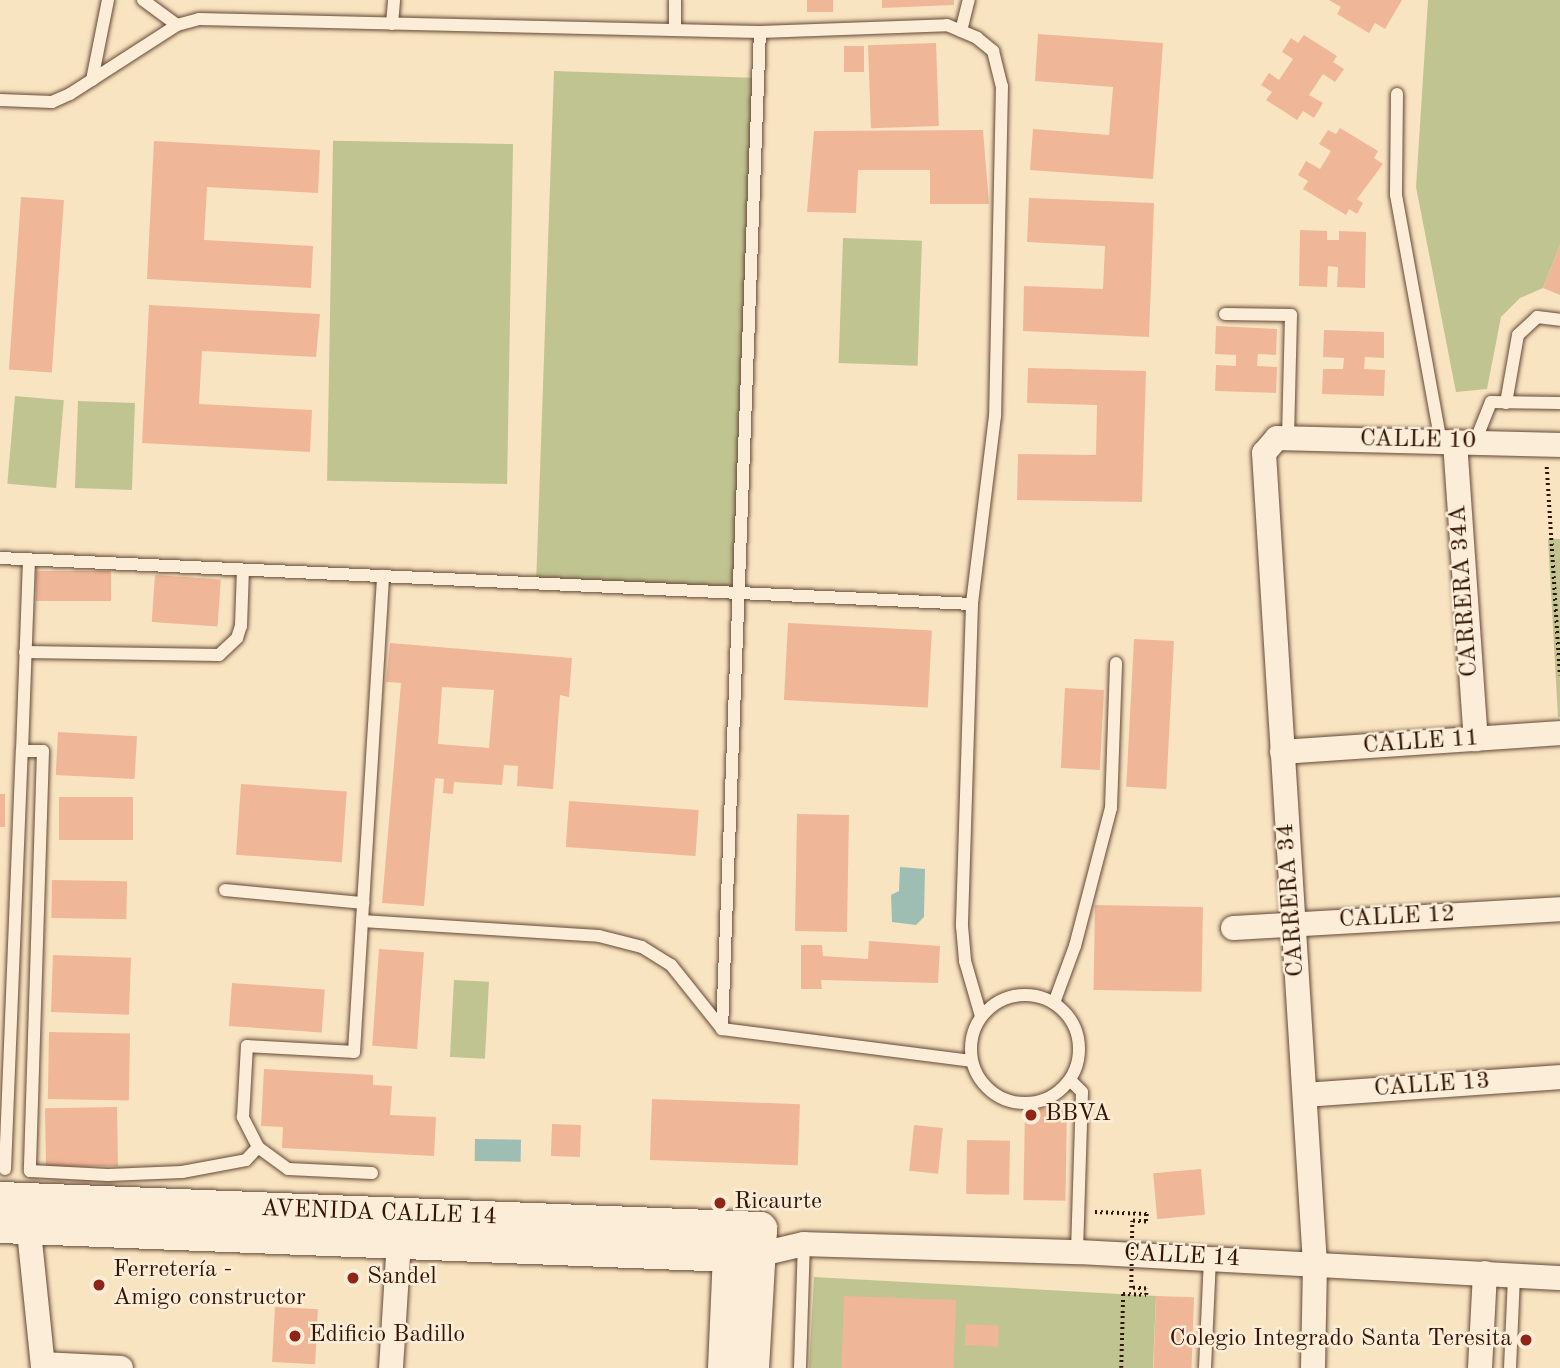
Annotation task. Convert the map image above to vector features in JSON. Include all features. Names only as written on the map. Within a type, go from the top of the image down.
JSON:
[{"type":"main road","name":"AVENIDA CALLE 14","points":[[12,1204],[400,1229],[744,1242]]},
{"type":"main road","points":[[725,1368],[744,1242]]},
{"type":"main road","points":[[744,1242],[751,1368]]},
{"type":"street","name":"CALLE 10","points":[[1283,438],[1553,444]]},
{"type":"street","name":"CARRERA 34","points":[[1283,438],[1264,453],[1263,468],[1315,1264],[1313,1368]]},
{"type":"street","name":"CARRERA 34A","points":[[1457,442],[1476,739]]},
{"type":"street","name":"CALLE 11","points":[[1282,752],[1560,733]]},
{"type":"street","name":"CALLE 12","points":[[1233,928],[1560,909]]},
{"type":"street","name":"CALLE 13","points":[[1305,1095],[1560,1077]]},
{"type":"street","points":[[12,1204],[43,1366],[121,1368]]},
{"type":"street","points":[[391,1368],[400,1229]]},
{"type":"street","name":"CALLE 14","points":[[744,1242],[1077,1252],[1560,1278]]},
{"type":"street","points":[[1480,1368],[1485,1273]]},
{"type":"lane","points":[[92,80],[108,0]]},
{"type":"lane","points":[[143,0],[177,25]]},
{"type":"lane","points":[[392,24],[394,0]]},
{"type":"lane","points":[[674,30],[675,0]]},
{"type":"lane","points":[[961,31],[969,0]]},
{"type":"lane","points":[[0,100],[52,102],[92,80],[177,25],[198,19],[760,32],[947,25],[993,51],[1002,86],[995,416],[972,604],[962,926],[965,961],[981,1016]]},
{"type":"lane","points":[[722,1029],[760,32]]},
{"type":"lane","points":[[1397,94],[1396,195],[1457,442]]},
{"type":"lane","points":[[1225,314],[1291,315],[1283,438]]},
{"type":"lane","points":[[1506,403],[1518,335],[1537,317],[1560,320]]},
{"type":"lane","points":[[1457,442],[1490,402],[1560,403]]},
{"type":"lane","points":[[0,558],[972,604]]},
{"type":"lane","points":[[12,1204],[29,560]]},
{"type":"lane","points":[[25,652],[219,655],[237,638],[241,626],[243,570]]},
{"type":"lane","points":[[372,1173],[288,1169],[258,1147],[243,1117],[247,1046],[354,1052],[383,576]]},
{"type":"lane","points":[[1054,1003],[1075,946],[1111,808],[1116,663]]},
{"type":"lane","points":[[22,751],[43,751],[30,1171],[182,1172],[246,1160],[258,1147]]},
{"type":"lane","points":[[225,890],[363,902]]},
{"type":"lane","points":[[362,921],[599,936],[642,947],[671,965],[722,1029],[971,1061]]},
{"type":"lane","points":[[1039,997],[1054,1003],[1076,1030],[1080,1047],[1070,1080],[1045,1100],[1014,1103],[986,1088],[971,1061],[973,1030],[981,1016],[1007,998],[1039,997]]},
{"type":"lane","points":[[1070,1080],[1082,1092],[1077,1252]]},
{"type":"lane","points":[[800,1368],[804,1244]]},
{"type":"lane","points":[[1205,1368],[1210,1259]]},
{"type":"lane","points":[[1510,1368],[1514,1275]]},
{"type":"path","points":[[1553,444],[1560,676]]},
{"type":"path","points":[[1079,1211],[1147,1214],[1146,1222],[1132,1221],[1131,1288],[1146,1289],[1146,1295],[1124,1294],[1121,1368]]},
{"type":"green space","points":[[1428,0],[1560,0],[1560,245],[1543,288],[1520,298],[1501,317],[1487,389],[1456,392],[1416,187]]},
{"type":"green space","points":[[554,71],[758,78],[740,587],[536,580]]},
{"type":"green space","points":[[333,141],[513,144],[507,484],[327,481]]},
{"type":"green space","points":[[843,238],[922,241],[918,366],[839,363]]},
{"type":"green space","points":[[15,396],[64,400],[56,488],[7,484]]},
{"type":"green space","points":[[78,401],[135,403],[132,490],[75,488]]},
{"type":"green space","points":[[1548,539],[1560,539],[1560,717],[1558,717]]},
{"type":"green space","points":[[454,980],[489,982],[485,1059],[450,1057]]},
{"type":"green space","points":[[814,1277],[1156,1296],[1153,1368],[809,1368]]},
{"type":"water","points":[[900,867],[925,869],[924,917],[916,925],[892,922],[891,895],[899,891]]},
{"type":"water","points":[[475,1139],[521,1140],[521,1162],[475,1161]]},
{"type":"building","points":[[807,0],[833,0],[833,12],[807,12]]},
{"type":"building","points":[[882,0],[954,0],[954,5],[882,8]]},
{"type":"building","points":[[1329,0],[1402,0],[1385,29],[1375,23],[1369,33],[1337,14],[1341,7]]},
{"type":"building","points":[[1038,34],[1163,43],[1153,179],[1030,170],[1033,129],[1109,135],[1113,87],[1035,81]]},
{"type":"building","points":[[1304,35],[1337,56],[1333,62],[1344,69],[1335,82],[1323,74],[1309,95],[1323,103],[1314,118],[1303,111],[1297,120],[1266,100],[1272,92],[1261,85],[1269,73],[1279,80],[1293,59],[1282,52],[1291,38],[1298,43]]},
{"type":"building","points":[[936,43],[939,126],[871,128],[868,45]]},
{"type":"building","points":[[844,46],[864,46],[864,72],[844,72]]},
{"type":"building","points":[[1340,128],[1378,151],[1374,158],[1383,164],[1357,199],[1363,203],[1357,214],[1349,209],[1346,215],[1303,189],[1308,181],[1298,175],[1306,161],[1320,169],[1331,151],[1319,144],[1328,130],[1336,134]]},
{"type":"building","points":[[983,130],[989,204],[930,204],[930,170],[858,170],[856,213],[807,212],[814,131]]},
{"type":"building","points":[[154,141],[320,150],[318,193],[207,187],[204,240],[313,246],[311,288],[147,279]]},
{"type":"building","points":[[21,197],[64,200],[52,373],[9,370]]},
{"type":"building","points":[[1029,198],[1154,203],[1149,337],[1023,331],[1024,286],[1103,289],[1105,246],[1027,242]]},
{"type":"building","points":[[1300,230],[1327,231],[1327,240],[1339,240],[1339,231],[1366,232],[1365,288],[1337,287],[1338,267],[1328,266],[1327,287],[1299,286]]},
{"type":"building","points":[[1560,245],[1560,295],[1543,288]]},
{"type":"building","points":[[149,305],[320,314],[316,357],[202,351],[199,404],[312,410],[310,452],[142,443]]},
{"type":"building","points":[[1216,326],[1277,329],[1276,355],[1258,354],[1257,366],[1277,367],[1276,393],[1215,391],[1216,365],[1236,366],[1236,355],[1215,354]]},
{"type":"building","points":[[1324,330],[1384,332],[1384,358],[1365,357],[1364,369],[1385,370],[1384,396],[1322,394],[1323,369],[1343,369],[1344,358],[1323,357]]},
{"type":"building","points":[[1028,368],[1146,371],[1142,502],[1017,500],[1018,454],[1096,455],[1097,405],[1027,403]]},
{"type":"building","points":[[36,571],[111,571],[111,601],[36,601]]},
{"type":"building","points":[[155,575],[221,580],[218,626],[152,622]]},
{"type":"building","points":[[788,623],[932,631],[928,707],[784,700]]},
{"type":"building","points":[[1134,639],[1174,641],[1166,789],[1126,787]]},
{"type":"building","points":[[390,643],[572,658],[569,697],[560,695],[553,789],[517,786],[518,766],[504,765],[502,785],[454,782],[453,794],[443,793],[444,779],[435,778],[424,906],[382,903],[401,683],[386,682]],"holes":[[[442,687],[494,690],[489,748],[438,744]]]},
{"type":"building","points":[[1065,688],[1104,690],[1100,770],[1061,768]]},
{"type":"building","points":[[58,732],[137,736],[135,779],[56,775]]},
{"type":"building","points":[[241,784],[347,791],[342,862],[236,855]]},
{"type":"building","points":[[0,794],[5,794],[5,827],[0,827]]},
{"type":"building","points":[[59,797],[133,797],[133,840],[59,840]]},
{"type":"building","points":[[569,801],[699,810],[695,856],[566,847]]},
{"type":"building","points":[[797,814],[849,815],[847,932],[795,931]]},
{"type":"building","points":[[52,880],[127,881],[126,919],[51,918]]},
{"type":"building","points":[[1095,905],[1203,907],[1202,992],[1094,990]]},
{"type":"building","points":[[869,941],[940,946],[938,983],[821,980],[822,989],[801,989],[801,945],[822,945],[823,956],[868,959]]},
{"type":"building","points":[[379,949],[424,952],[417,1049],[372,1046]]},
{"type":"building","points":[[53,955],[131,958],[129,1015],[51,1012]]},
{"type":"building","points":[[232,983],[325,989],[322,1032],[229,1026]]},
{"type":"building","points":[[49,1032],[130,1033],[129,1100],[48,1099]]},
{"type":"building","points":[[264,1069],[373,1075],[373,1085],[392,1086],[390,1115],[436,1117],[434,1156],[282,1148],[283,1127],[261,1126]]},
{"type":"building","points":[[652,1099],[800,1104],[798,1165],[650,1160]]},
{"type":"building","points":[[117,1107],[118,1166],[46,1167],[45,1108]]},
{"type":"building","points":[[1025,1109],[1067,1110],[1065,1201],[1023,1200]]},
{"type":"building","points":[[552,1124],[581,1125],[580,1157],[551,1156]]},
{"type":"building","points":[[914,1125],[943,1128],[938,1174],[909,1171]]},
{"type":"building","points":[[967,1140],[1010,1141],[1009,1195],[966,1194]]},
{"type":"building","points":[[1201,1169],[1205,1215],[1157,1219],[1153,1173]]},
{"type":"building","points":[[844,1296],[956,1300],[954,1368],[841,1368]]},
{"type":"building","points":[[1156,1296],[1194,1297],[1192,1368],[1153,1368]]},
{"type":"building","name":"Edificio Badillo","points":[[275,1307],[318,1309],[315,1364],[272,1362]]},
{"type":"building","points":[[966,1324],[999,1326],[998,1347],[965,1345]]},
{"type":"place","name":"BBVA","points":[[1031,1115]]},
{"type":"place","name":"Ricaurte","points":[[720,1203]]},
{"type":"place","name":"Sandel","points":[[353,1278]]},
{"type":"place","name":"Ferretería - Amigo constructor","points":[[99,1285]]},
{"type":"place","name":"Edificio Badillo","points":[[295,1336]]},
{"type":"place","name":"Colegio Integrado Santa Teresita","points":[[1526,1340]]}]
